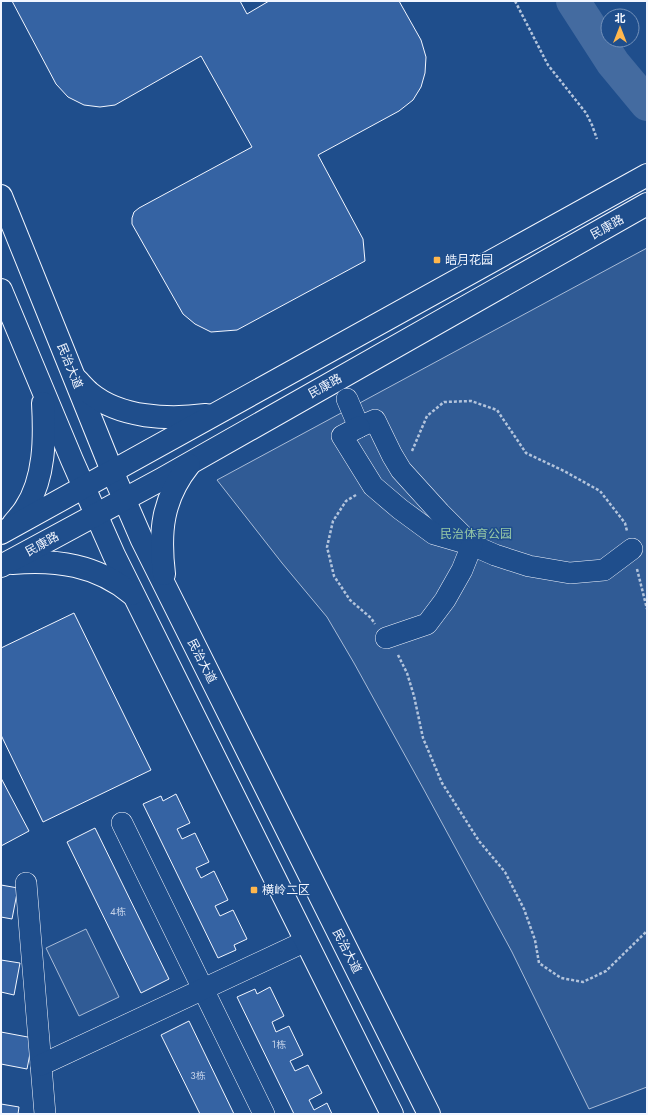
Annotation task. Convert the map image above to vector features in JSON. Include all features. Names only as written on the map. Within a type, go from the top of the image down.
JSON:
[{"type":"main road","points":[[5,531],[647,176]]},
{"type":"main road","name":"民治大道","points":[[1,196],[112,471],[165,587],[429,1114]]},
{"type":"main road","name":"民康路","points":[[4,565],[96,515],[647,204]]},
{"type":"main road","points":[[1,290],[114,555],[392,1114]]},
{"type":"main road","points":[[339,345],[353,370]]},
{"type":"main road","points":[[5,531],[25,509],[39,478],[43,454],[44,426],[43,403],[37,377]]},
{"type":"main road","points":[[75,379],[91,394],[111,405],[134,413],[180,418],[213,415]]},
{"type":"main road","points":[[165,587],[162,561],[164,515],[169,497],[178,478],[191,461]]},
{"type":"main road","points":[[4,565],[34,561],[57,562],[80,566],[118,582],[135,596]]},
{"type":"street","points":[[347,399],[359,427]]},
{"type":"street","points":[[472,545],[440,513],[401,470],[375,420],[342,436],[373,486],[400,509],[434,534],[472,545],[495,555],[529,566],[570,573],[604,570],[632,549]]},
{"type":"street","points":[[386,638],[427,624],[445,600],[462,570],[472,545]]},
{"type":"street","points":[[122,823],[264,1114]]},
{"type":"street","points":[[26,883],[45,1114]]},
{"type":"street","points":[[41,1065],[306,941]]},
{"type":"path","points":[[515,1],[548,65],[586,113],[597,139]]},
{"type":"path","points":[[401,470],[406,466],[427,416],[444,402],[470,401],[497,410],[526,453],[564,471],[600,491],[625,523],[647,609]]},
{"type":"path","points":[[373,486],[363,489],[346,502],[333,521],[327,547],[334,576],[350,600],[371,618],[394,649],[407,673],[414,696],[423,738],[442,783],[479,841],[505,872],[524,909],[535,940],[540,963],[561,978],[583,982],[606,971],[647,931]]},
{"type":"shaded area","name":"民治体育公园","points":[[647,248],[647,1087],[589,1109],[512,952],[354,663],[327,617],[282,563],[217,480]]},
{"type":"shaded area","points":[[86,929],[119,997],[79,1016],[46,948]]},
{"type":"building","points":[[12,1],[240,1],[247,14],[269,1],[399,1],[421,40],[426,57],[425,73],[421,87],[413,100],[399,111],[318,155],[363,239],[365,261],[237,330],[211,332],[195,324],[183,314],[132,224],[132,218],[134,212],[139,208],[252,147],[201,56],[115,105],[100,107],[84,105],[68,97],[56,84]]},
{"type":"building","points":[[74,613],[151,770],[43,822],[1,735],[1,648]]},
{"type":"building","points":[[1,778],[29,831],[1,846]]},
{"type":"building","points":[[176,794],[190,823],[177,829],[182,839],[195,833],[209,862],[196,868],[201,878],[214,871],[228,900],[215,906],[220,916],[233,910],[247,939],[234,945],[236,950],[218,958],[143,804],[161,796],[163,801]]},
{"type":"building","points":[[95,828],[169,979],[141,993],[67,842]]},
{"type":"building","points":[[1,885],[18,888],[12,919],[1,917]]},
{"type":"building","points":[[1,960],[20,963],[14,995],[1,992]]},
{"type":"building","points":[[270,987],[284,1016],[272,1022],[276,1032],[289,1026],[303,1055],[290,1061],[295,1071],[308,1065],[322,1093],[309,1100],[314,1110],[327,1103],[332,1114],[294,1114],[237,997],[255,989],[257,994]]},
{"type":"building","points":[[189,1021],[234,1114],[200,1114],[161,1035]]},
{"type":"building","points":[[1,1032],[33,1038],[27,1069],[1,1064]]},
{"type":"building","points":[[1,1104],[19,1107],[18,1114],[1,1114]]},
{"type":"waterway","points":[[573,1],[613,63],[647,104]]},
{"type":"place","name":"皓月花园","points":[[437,260]]},
{"type":"place","name":"横岭二区","points":[[254,890]]}]
